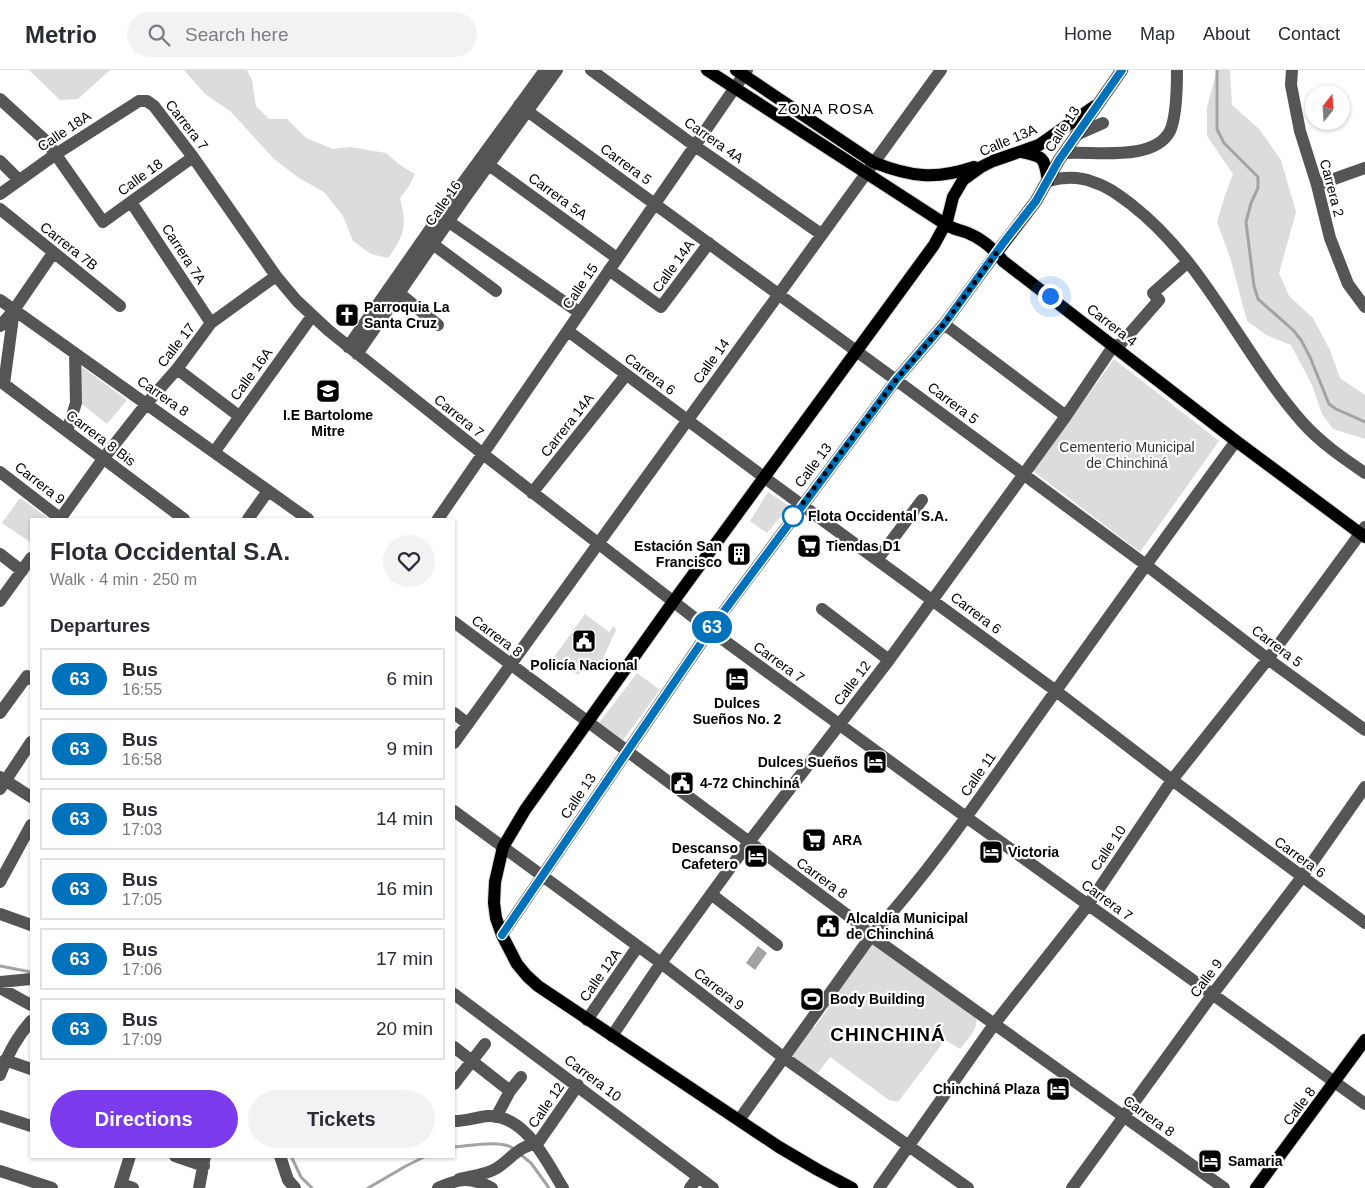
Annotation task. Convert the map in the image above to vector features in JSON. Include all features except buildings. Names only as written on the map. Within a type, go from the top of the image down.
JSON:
[{"type":"main road","name":"Carrera 4","points":[[707,70],[945,224],[968,234],[997,252],[1003,261],[1236,441],[1364,532]]},
{"type":"main road","name":"Calle 13","points":[[997,252],[1036,201],[1059,160],[1122,70]]},
{"type":"main road","points":[[742,72],[873,162],[896,171],[925,176],[959,172],[993,161]]},
{"type":"main road","name":"Calle 13A","points":[[852,1188],[818,1170],[738,1120],[538,986],[527,976],[512,956],[502,935],[496,918],[494,891],[497,870],[503,847],[525,810],[936,241],[945,224],[953,197],[963,180],[993,161],[1021,152],[1046,140],[1095,106]]},
{"type":"main road","points":[[1021,152],[1039,156],[1044,161],[1048,181]]},
{"type":"main road","name":"Calle 8","points":[[1256,1188],[1365,1040]]},
{"type":"street","name":"Calle 16","points":[[353,350],[523,108],[545,70]]},
{"type":"street","name":"Calle 16","points":[[523,108],[557,70]]},
{"type":"street","name":"Carrera 4A","points":[[591,70],[695,146],[821,234]]},
{"type":"street","name":"Calle 14","points":[[455,742],[941,70]]},
{"type":"street","points":[[1066,152],[1130,153],[1143,150],[1166,137],[1172,125],[1178,70]]},
{"type":"street","name":"Carrera 2","points":[[1292,70],[1291,85],[1300,131],[1317,185],[1330,238],[1348,284],[1365,307]]},
{"type":"street","name":"Calle 15","points":[[439,518],[734,89],[742,72]]},
{"type":"street","points":[[0,99],[47,142],[56,154]]},
{"type":"street","name":"Calle 18A","points":[[0,194],[56,154],[139,100],[147,101]]},
{"type":"street","name":"Carrera 7","points":[[147,101],[154,106],[193,157],[276,276],[312,316],[353,350],[482,454],[710,630],[1365,1104]]},
{"type":"street","name":"Carrera 5","points":[[523,108],[896,380],[1365,730]]},
{"type":"street","points":[[1076,135],[1103,123]]},
{"type":"street","name":"Calle 18","points":[[56,154],[103,222],[193,157]]},
{"type":"street","points":[[0,161],[20,180]]},
{"type":"street","name":"Carrera 5A","points":[[484,162],[617,258]]},
{"type":"street","points":[[1317,185],[1365,168]]},
{"type":"street","points":[[1048,181],[1062,177],[1093,182],[1107,188],[1143,214],[1159,229],[1187,262],[1302,422],[1332,449],[1365,473]]},
{"type":"street","name":"Carrera 7A","points":[[131,202],[211,323]]},
{"type":"street","name":"Carrera 7B","points":[[0,209],[120,306]]},
{"type":"street","points":[[444,219],[580,313]]},
{"type":"street","name":"Calle 16","points":[[353,350],[399,293],[429,241]]},
{"type":"street","points":[[429,241],[496,291]]},
{"type":"street","name":"Calle 14A","points":[[610,270],[661,307],[709,243]]},
{"type":"street","name":"Calle 13","points":[[502,935],[710,630],[896,380],[944,324],[997,252]]},
{"type":"street","points":[[0,326],[14,310],[53,253]]},
{"type":"street","name":"Calle 12","points":[[612,1036],[661,963],[749,842],[889,660],[1116,347],[1160,300],[1154,294],[1187,262]]},
{"type":"street","name":"Calle 17","points":[[62,518],[103,459],[147,403],[177,369],[211,323],[276,276]]},
{"type":"street","points":[[399,293],[438,326]]},
{"type":"street","name":"Carrera 8","points":[[0,300],[215,451],[307,518]]},
{"type":"street","points":[[2,382],[14,310]]},
{"type":"street","name":"Calle 16A","points":[[215,451],[312,316]]},
{"type":"street","points":[[944,324],[1066,416]]},
{"type":"street","name":"Carrera 6","points":[[568,331],[1056,691],[1302,877],[1363,918]]},
{"type":"street","points":[[67,431],[76,403],[75,354]]},
{"type":"street","points":[[177,369],[239,416]]},
{"type":"street","name":"Carrera 14A","points":[[532,493],[626,375]]},
{"type":"street","name":"Carrera 8 Bis","points":[[2,382],[183,518]]},
{"type":"street","name":"Calle 11","points":[[738,1120],[871,936],[895,910],[966,817],[1236,441]]},
{"type":"street","name":"Carrera 9","points":[[0,472],[60,518]]},
{"type":"street","points":[[249,518],[268,491]]},
{"type":"street","points":[[877,560],[922,500]]},
{"type":"street","name":"Calle 10","points":[[878,1188],[995,1023],[1088,905],[1172,780],[1268,659],[1364,532]]},
{"type":"street","points":[[0,554],[22,571]]},
{"type":"street","points":[[0,601],[30,559]]},
{"type":"street","points":[[822,609],[889,660]]},
{"type":"street","name":"Carrera 8","points":[[455,623],[858,923],[871,936],[1224,1188]]},
{"type":"street","points":[[0,713],[29,678]]},
{"type":"street","points":[[455,714],[468,724]]},
{"type":"street","points":[[30,743],[2,782],[30,796]]},
{"type":"street","name":"Calle 9","points":[[1072,1188],[1212,995],[1302,877],[1365,787]]},
{"type":"street","name":"Carrera 9","points":[[455,812],[661,963],[783,1057],[968,1188]]},
{"type":"street","points":[[0,882],[30,827]]},
{"type":"street","points":[[712,894],[777,945]]},
{"type":"street","points":[[0,914],[30,921]]},
{"type":"street","name":"Calle 12A","points":[[587,1020],[638,946]]},
{"type":"street","points":[[0,982],[28,979]]},
{"type":"street","points":[[19,999],[28,979]]},
{"type":"street","points":[[0,988],[30,1004]]},
{"type":"street","name":"Carrera 10","points":[[456,999],[578,1085],[713,1188]]},
{"type":"street","points":[[0,1075],[5,1060],[30,1021]]},
{"type":"street","points":[[455,1083],[485,1044]]},
{"type":"street","points":[[455,1048],[510,1091]]},
{"type":"street","points":[[5,1060],[30,1069]]},
{"type":"street","points":[[496,1117],[510,1091],[521,1077]]},
{"type":"street","name":"Calle 12","points":[[438,1188],[459,1179],[492,1170],[513,1154],[532,1144],[578,1085]]},
{"type":"street","points":[[0,1116],[30,1126]]},
{"type":"street","points":[[455,1121],[466,1121],[488,1116],[512,1123],[523,1130],[563,1188]]},
{"type":"street","points":[[125,1187],[127,1158]]},
{"type":"street","points":[[187,1158],[204,1161],[199,1188]]},
{"type":"street","points":[[281,1158],[288,1180],[295,1188]]},
{"type":"street","points":[[0,1171],[52,1188]]},
{"type":"street","points":[[690,1188],[698,1177]]},
{"type":"street","points":[[459,1179],[475,1181],[492,1188]]},
{"type":"green space","points":[[29,70],[110,70],[78,99],[60,100]]},
{"type":"green space","points":[[184,70],[247,70],[252,80],[256,106],[269,119],[287,119],[306,138],[333,149],[350,147],[386,153],[400,165],[415,174],[400,198],[404,223],[403,230],[398,243],[388,258],[371,254],[353,241],[343,216],[324,192],[299,178],[274,159],[230,111],[205,94]]},
{"type":"green space","points":[[1217,70],[1230,70],[1232,105],[1259,129],[1281,160],[1296,212],[1279,273],[1289,296],[1313,318],[1330,350],[1340,378],[1365,395],[1365,439],[1333,429],[1322,414],[1312,385],[1291,345],[1268,336],[1247,321],[1230,257],[1217,222],[1233,174],[1207,136],[1207,107]]},
{"type":"green space","name":"Cementerio Municipal de Chinchiná","points":[[1114,359],[1219,441],[1140,552],[1033,471]]},
{"type":"green space","points":[[81,366],[127,400],[107,424],[81,403]]},
{"type":"green space","points":[[768,492],[789,506],[767,533],[750,521]]},
{"type":"green space","points":[[20,498],[47,517],[30,518],[30,542],[2,523]]},
{"type":"green space","points":[[585,614],[609,632],[614,626],[616,630],[600,665],[583,668],[578,675],[554,657]]},
{"type":"green space","points":[[637,673],[660,690],[623,740],[599,723]]},
{"type":"green space","points":[[874,944],[976,1017],[974,1030],[960,1049],[945,1040],[898,1102],[889,1100],[830,1057],[817,1074],[793,1058],[792,1052],[808,1026],[815,1027],[828,1009],[825,1001],[865,946]]},
{"type":"shaded area","points":[[758,946],[767,953],[755,970],[746,963]]},
{"type":"waterway","points":[[1217,70],[1217,129],[1224,143],[1258,177],[1258,188],[1251,203],[1246,222],[1254,286],[1258,299],[1293,330],[1301,340],[1329,404],[1365,422]]},
{"type":"waterway","points":[[0,966],[30,972]]},
{"type":"waterway","points":[[455,1147],[502,1144],[514,1149]]},
{"type":"waterway","points":[[520,1154],[531,1163],[549,1188]]},
{"type":"waterway","points":[[292,1158],[301,1177],[312,1188]]},
{"type":"waterway","points":[[368,1188],[422,1158]]},
{"type":"bus line","name":"63","points":[[502,935],[710,630],[896,380],[944,324],[1036,201],[1059,160],[1122,70]]},
{"type":"place","name":"Parroquia La Santa Cruz","points":[[347,315]]},
{"type":"place","name":"I.E Bartolome Mitre","points":[[328,391]]},
{"type":"place","name":"Flota Occidental S.A.","points":[[793,516]]},
{"type":"place","name":"Tiendas D1","points":[[809,546]]},
{"type":"place","name":"Estación San Francisco","points":[[739,554]]},
{"type":"place","name":"Policía Nacional","points":[[584,641]]},
{"type":"place","name":"Dulces Sueños No. 2","points":[[737,679]]},
{"type":"place","name":"Dulces Sueños","points":[[875,762]]},
{"type":"place","name":"4-72 Chinchiná","points":[[682,783]]},
{"type":"place","name":"ARA","points":[[814,840]]},
{"type":"place","name":"Victoria","points":[[991,852]]},
{"type":"place","name":"Descanso Cafetero","points":[[756,856]]},
{"type":"place","name":"Alcaldía Municipal de Chinchiná","points":[[828,926]]},
{"type":"place","name":"Body Building","points":[[812,999]]},
{"type":"place","name":"Chinchiná Plaza","points":[[1058,1089]]},
{"type":"place","name":"Samaria","points":[[1210,1161]]},
{"type":"district","name":"ZONA ROSA","points":[[826,108]]},
{"type":"district","name":"CHINCHINÁ","points":[[888,1034]]},
{"type":"route","points":[[793,516],[790,520],[896,380],[944,324],[997,252],[1003,261],[1050,296]]}]
